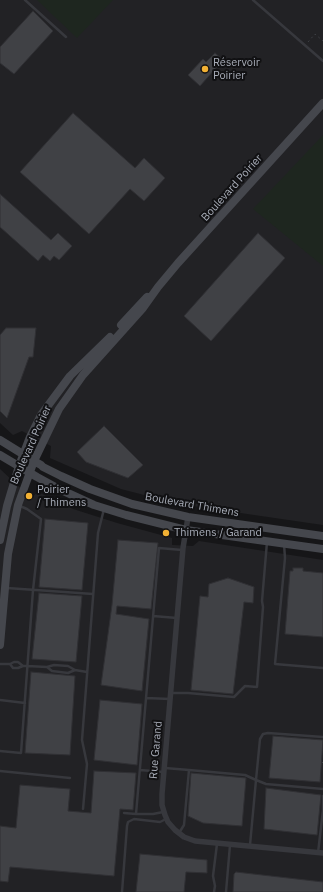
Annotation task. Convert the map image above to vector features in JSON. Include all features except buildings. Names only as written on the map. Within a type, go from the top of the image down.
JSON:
[{"type":"street","name":"Boulevard Poirier","points":[[0,645],[10,543],[18,505],[29,473],[55,416],[75,385],[143,308],[158,287],[323,103]]},
{"type":"street","name":"Boulevard Poirier","points":[[0,540],[8,502],[19,466],[44,409],[66,382],[158,287]]},
{"type":"street","name":"Boulevard Thimens","points":[[0,440],[23,455],[70,481],[104,495],[149,509],[188,518],[323,536]]},
{"type":"street","points":[[0,455],[59,489],[104,508],[152,523],[186,530],[323,549]]},
{"type":"street","name":"Rue Garand","points":[[188,518],[183,550],[164,770],[162,800],[164,812],[171,826],[179,834],[184,838],[195,841],[321,853]]},
{"type":"lane","points":[[25,0],[66,37]]},
{"type":"lane","points":[[253,0],[323,61]]},
{"type":"lane","points":[[0,751],[21,753],[33,590],[41,519],[28,509],[18,505]]},
{"type":"lane","points":[[83,809],[87,764],[82,740],[98,533],[104,508]]},
{"type":"lane","points":[[171,693],[234,697],[245,686],[258,687],[263,607],[262,601],[267,541]]},
{"type":"lane","points":[[284,544],[275,664],[323,668]]},
{"type":"lane","points":[[136,814],[159,548],[183,550]]},
{"type":"lane","points":[[5,588],[38,589],[93,594]]},
{"type":"lane","points":[[154,616],[177,618]]},
{"type":"lane","points":[[0,664],[18,662],[23,666]]},
{"type":"lane","points":[[10,664],[13,668],[28,666],[47,668],[52,671],[63,672],[74,670]]},
{"type":"lane","points":[[47,668],[54,665],[68,666],[74,670],[87,672]]},
{"type":"lane","points":[[146,698],[170,700]]},
{"type":"lane","points":[[0,700],[25,703]]},
{"type":"lane","points":[[250,847],[260,739],[264,734],[268,733],[323,737]]},
{"type":"lane","points":[[140,770],[189,770],[245,775],[266,784],[323,789]]},
{"type":"lane","points":[[179,834],[184,825],[189,770]]},
{"type":"lane","points":[[0,771],[70,778]]},
{"type":"lane","points":[[321,853],[323,796]]},
{"type":"lane","points":[[124,813],[153,814],[164,812]]},
{"type":"lane","points":[[122,892],[128,822],[134,819],[160,822],[167,819]]},
{"type":"lane","points":[[214,892],[215,886],[213,876],[217,844]]},
{"type":"lane","points":[[226,892],[230,845]]},
{"type":"path","points":[[309,42],[315,34],[323,41]]},
{"type":"shaded area","points":[[0,0],[323,0],[323,525],[179,504],[121,489],[50,458],[51,446],[22,431],[13,435],[0,423]]},
{"type":"shaded area","points":[[37,0],[113,0],[77,38]]},
{"type":"shaded area","points":[[323,135],[323,266],[253,209]]},
{"type":"shaded area","points":[[0,469],[31,498],[38,492],[73,509],[172,538],[172,545],[193,546],[199,541],[323,560],[323,892],[0,892]]},
{"type":"place","name":"Réservoir Poirier","points":[[205,69]]},
{"type":"place","name":"Poirier / Thimens","points":[[29,496]]},
{"type":"place","name":"Thimens / Garand","points":[[166,533]]}]
